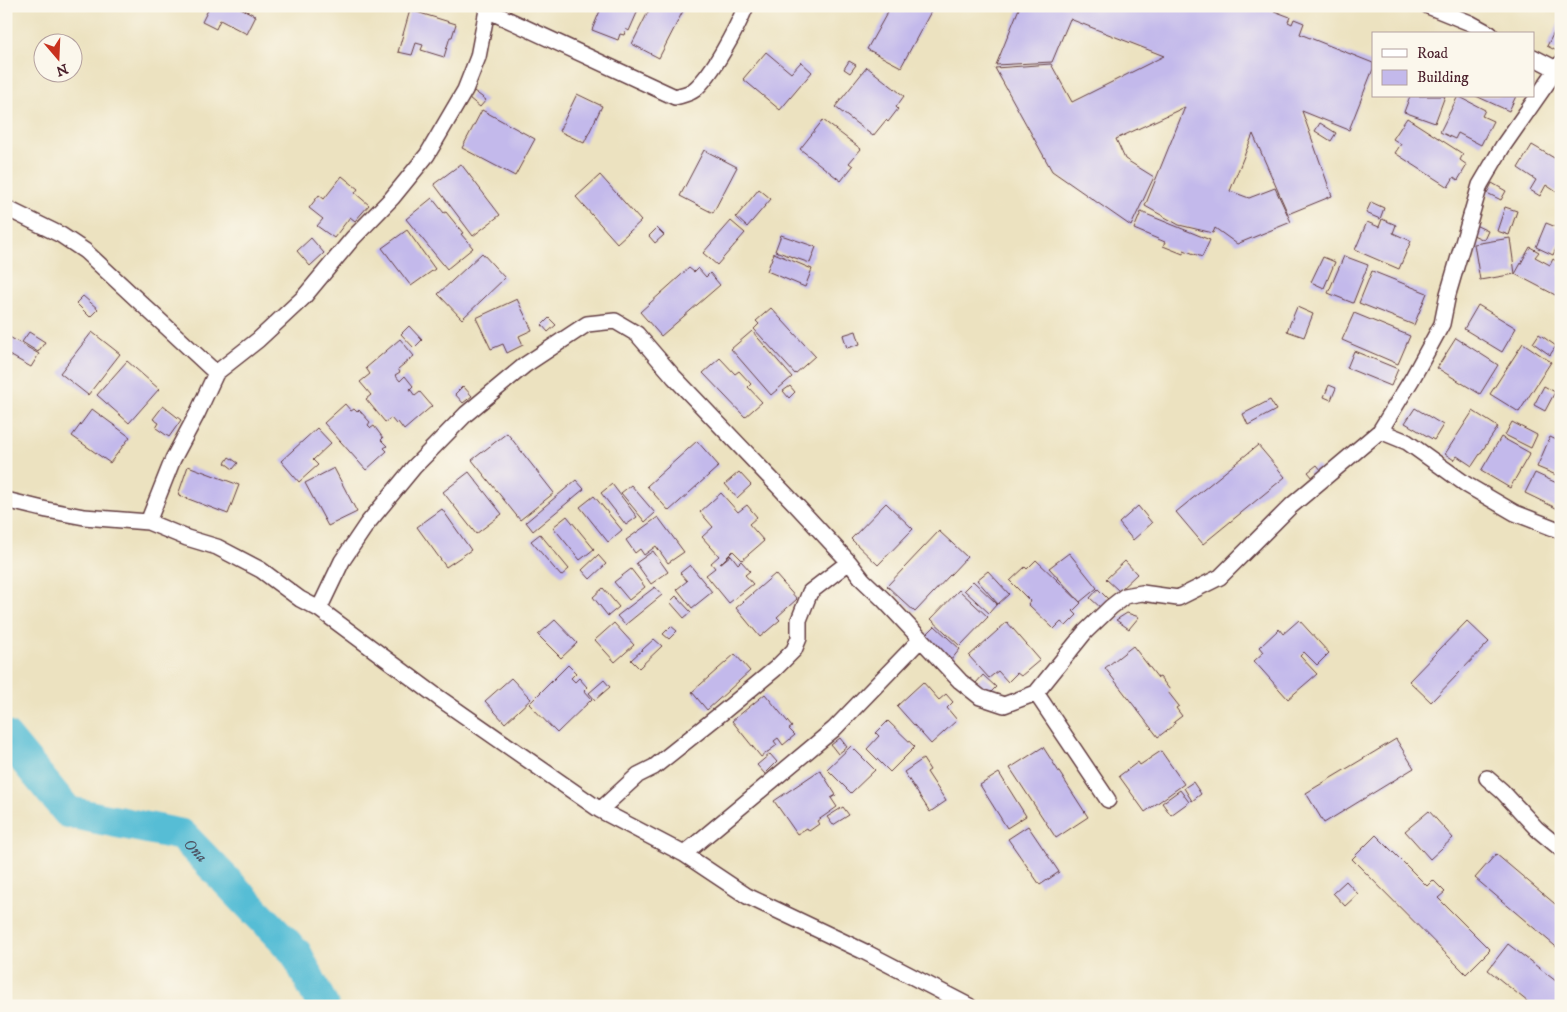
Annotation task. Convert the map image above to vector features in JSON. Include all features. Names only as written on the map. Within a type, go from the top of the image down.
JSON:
[{"type":"street","points":[[148,522],[173,459],[216,373],[258,340],[302,298],[353,238],[392,198],[427,155],[465,90],[478,57],[487,8],[675,97],[693,91],[712,69],[738,25],[746,6]]},
{"type":"street","points":[[1428,6],[1470,23],[1486,32]]},
{"type":"street","points":[[319,609],[342,562],[367,524],[414,467],[466,414],[524,366],[587,324],[615,321],[638,334],[674,377],[960,681],[980,698],[1004,705],[1036,693],[1085,632],[1110,607],[1125,596],[1142,593],[1178,598],[1220,577],[1291,506],[1380,431],[1412,379],[1442,324],[1448,294],[1480,185],[1503,146],[1558,66],[1534,57]]},
{"type":"street","points":[[6,208],[61,235],[84,251],[216,373]]},
{"type":"street","points":[[1380,431],[1407,442],[1467,485],[1515,512],[1561,531]]},
{"type":"street","points":[[6,500],[84,517],[148,522],[187,538],[217,547],[261,570],[300,599],[319,609],[439,698],[600,810],[684,854],[746,896],[866,952],[969,1006]]},
{"type":"street","points":[[600,810],[638,775],[654,767],[775,669],[794,650],[799,638],[799,620],[810,592],[849,562]]},
{"type":"street","points":[[684,854],[834,730],[921,639]]},
{"type":"street","points":[[1036,693],[1108,800]]},
{"type":"street","points":[[1487,778],[1561,849]]},
{"type":"building","points":[[210,6],[237,6],[256,16],[247,34],[220,20],[216,29],[202,22]]},
{"type":"building","points":[[602,6],[640,6],[629,31],[626,29],[624,35],[620,34],[618,40],[592,30]]},
{"type":"building","points":[[651,6],[674,6],[683,11],[659,58],[632,44]]},
{"type":"building","points":[[891,6],[934,6],[901,67],[867,49]]},
{"type":"building","points":[[1020,6],[1261,6],[1290,17],[1288,22],[1292,24],[1294,19],[1304,23],[1300,34],[1372,63],[1372,72],[1349,130],[1302,111],[1332,196],[1288,214],[1253,134],[1230,191],[1249,198],[1275,188],[1291,222],[1237,244],[1215,228],[1213,233],[1179,225],[1145,206],[1185,107],[1116,139],[1125,159],[1154,177],[1131,226],[1052,171],[995,68],[1051,64],[1072,102],[1164,56],[1070,19],[1052,62],[996,65]]},
{"type":"building","points":[[410,10],[456,24],[444,57],[421,50],[423,45],[416,43],[412,55],[398,52]]},
{"type":"building","points":[[1561,19],[1561,53],[1547,46]]},
{"type":"building","points":[[766,52],[791,73],[801,62],[812,72],[780,110],[743,79]]},
{"type":"building","points":[[849,61],[856,65],[850,73],[844,69]]},
{"type":"building","points":[[867,67],[904,96],[896,107],[898,109],[888,122],[886,120],[873,136],[835,107]]},
{"type":"building","points":[[474,91],[486,100],[480,107],[469,98]]},
{"type":"building","points":[[577,94],[602,106],[584,143],[559,131]]},
{"type":"building","points":[[1409,98],[1444,98],[1435,123],[1404,112]]},
{"type":"building","points":[[1457,98],[1462,98],[1485,110],[1482,116],[1493,121],[1481,145],[1458,133],[1455,139],[1440,132]]},
{"type":"building","points":[[1480,98],[1515,98],[1509,111]]},
{"type":"building","points":[[482,110],[535,139],[515,176],[462,148]]},
{"type":"building","points":[[1407,118],[1463,154],[1460,160],[1467,165],[1458,180],[1454,177],[1448,187],[1395,153],[1401,144],[1393,139]]},
{"type":"building","points":[[823,120],[861,149],[849,163],[853,166],[841,181],[800,149]]},
{"type":"building","points":[[1320,123],[1336,133],[1331,141],[1315,131]]},
{"type":"building","points":[[1532,145],[1561,162],[1561,187],[1558,193],[1546,185],[1540,196],[1530,190],[1536,180],[1518,168]]},
{"type":"building","points":[[704,150],[737,167],[713,213],[680,196]]},
{"type":"building","points":[[461,164],[500,215],[473,236],[434,184]]},
{"type":"building","points":[[600,175],[641,221],[617,243],[576,197]]},
{"type":"building","points":[[342,176],[358,189],[355,193],[369,205],[355,221],[350,217],[334,238],[317,226],[323,219],[309,208],[319,195],[324,199]]},
{"type":"building","points":[[1492,183],[1506,191],[1501,200],[1487,193]]},
{"type":"building","points":[[759,189],[771,199],[747,227],[736,217]]},
{"type":"building","points":[[432,198],[444,213],[446,212],[473,248],[447,269],[406,219]]},
{"type":"building","points":[[1371,202],[1384,208],[1380,219],[1366,213]]},
{"type":"building","points":[[1505,207],[1517,211],[1509,235],[1497,231]]},
{"type":"building","points":[[1141,212],[1210,240],[1202,257],[1184,250],[1183,254],[1163,246],[1165,242],[1134,229]]},
{"type":"building","points":[[1382,219],[1396,225],[1393,233],[1411,241],[1399,269],[1355,250],[1367,222],[1379,227]]},
{"type":"building","points":[[731,221],[745,233],[717,265],[703,253]]},
{"type":"building","points":[[1546,223],[1561,229],[1561,238],[1553,255],[1536,247]]},
{"type":"building","points":[[1475,225],[1488,231],[1484,240],[1471,234]]},
{"type":"building","points":[[657,228],[664,235],[655,243],[649,236]]},
{"type":"building","points":[[407,230],[435,269],[411,286],[382,248]]},
{"type":"building","points":[[781,235],[816,247],[810,263],[775,251]]},
{"type":"building","points":[[311,238],[324,253],[310,266],[297,251]]},
{"type":"building","points":[[1510,238],[1515,274],[1480,280],[1474,244]]},
{"type":"building","points":[[1530,247],[1539,252],[1535,257],[1550,265],[1553,259],[1561,264],[1559,275],[1561,276],[1561,298],[1515,274]]},
{"type":"building","points":[[482,253],[505,278],[462,319],[438,294]]},
{"type":"building","points":[[774,253],[812,269],[805,287],[767,271]]},
{"type":"building","points":[[1344,256],[1368,265],[1353,303],[1328,293]]},
{"type":"building","points":[[1323,257],[1335,262],[1324,288],[1311,282]]},
{"type":"building","points":[[689,268],[694,272],[698,268],[706,277],[710,273],[720,285],[661,336],[640,312]]},
{"type":"building","points":[[1372,271],[1427,293],[1414,325],[1359,303]]},
{"type":"building","points":[[83,296],[98,309],[90,317],[76,303]]},
{"type":"building","points":[[517,299],[532,330],[519,336],[523,345],[507,353],[503,344],[491,349],[476,318]]},
{"type":"building","points":[[1478,305],[1516,328],[1502,352],[1464,329]]},
{"type":"building","points":[[1297,307],[1313,314],[1304,337],[1287,331]]},
{"type":"building","points":[[771,308],[815,356],[795,374],[754,329],[759,324],[756,321]]},
{"type":"building","points":[[1354,313],[1410,336],[1398,364],[1342,340]]},
{"type":"building","points":[[549,318],[556,325],[548,332],[542,325]]},
{"type":"building","points":[[409,326],[422,340],[414,348],[401,334]]},
{"type":"building","points":[[752,331],[792,377],[771,395],[731,349]]},
{"type":"building","points":[[856,331],[860,344],[847,348],[843,335]]},
{"type":"building","points":[[29,332],[45,342],[38,352],[22,342]]},
{"type":"building","points":[[92,332],[120,354],[88,395],[60,373]]},
{"type":"building","points":[[1539,334],[1556,346],[1550,355],[1533,343]]},
{"type":"building","points":[[6,335],[39,354],[31,367],[6,353]]},
{"type":"building","points":[[1456,338],[1498,365],[1480,394],[1437,368]]},
{"type":"building","points":[[400,339],[414,356],[398,369],[400,372],[395,375],[400,381],[405,376],[413,386],[410,389],[415,396],[420,392],[432,406],[404,430],[398,422],[396,424],[391,418],[385,422],[366,399],[371,395],[360,382],[370,374],[366,368]]},
{"type":"building","points":[[1523,343],[1551,362],[1519,412],[1490,394]]},
{"type":"building","points":[[1354,351],[1398,369],[1391,386],[1347,368]]},
{"type":"building","points":[[720,358],[735,374],[739,371],[751,384],[748,387],[762,402],[745,417],[703,373]]},
{"type":"building","points":[[127,361],[159,389],[129,423],[97,395]]},
{"type":"building","points":[[1329,385],[1336,388],[1331,400],[1324,397]]},
{"type":"building","points":[[463,386],[472,396],[463,403],[455,394]]},
{"type":"building","points":[[790,386],[795,392],[789,398],[783,391]]},
{"type":"building","points":[[1544,386],[1555,392],[1545,411],[1534,405]]},
{"type":"building","points":[[1270,400],[1276,410],[1248,425],[1243,414]]},
{"type":"building","points":[[345,404],[351,411],[354,409],[357,412],[359,410],[370,422],[368,425],[371,428],[374,426],[383,438],[381,440],[387,446],[384,448],[387,451],[366,470],[324,423]]},
{"type":"building","points":[[163,406],[181,420],[169,437],[156,428],[159,423],[153,419]]},
{"type":"building","points":[[1415,408],[1443,425],[1434,440],[1405,423]]},
{"type":"building","points":[[92,409],[130,437],[110,463],[72,436]]},
{"type":"building","points":[[1473,411],[1498,427],[1472,466],[1457,456],[1454,460],[1445,454]]},
{"type":"building","points":[[1512,422],[1537,435],[1531,448],[1505,435]]},
{"type":"building","points":[[317,428],[331,443],[313,460],[318,465],[299,482],[281,461]]},
{"type":"building","points":[[507,433],[554,493],[520,520],[472,460]]},
{"type":"building","points":[[1501,437],[1530,453],[1510,488],[1481,471]]},
{"type":"building","points":[[1550,437],[1561,442],[1561,477],[1537,467]]},
{"type":"building","points":[[697,441],[719,466],[669,511],[647,486]]},
{"type":"building","points":[[1258,445],[1285,477],[1203,544],[1176,512]]},
{"type":"building","points":[[229,457],[238,463],[233,469],[225,463]]},
{"type":"building","points":[[1317,465],[1322,471],[1313,478],[1308,472]]},
{"type":"building","points":[[188,466],[239,485],[228,514],[178,495]]},
{"type":"building","points":[[334,468],[357,512],[328,526],[305,483]]},
{"type":"building","points":[[469,472],[502,514],[476,534],[443,492]]},
{"type":"building","points":[[739,472],[751,485],[737,498],[725,484]]},
{"type":"building","points":[[1535,473],[1561,485],[1561,503],[1558,509],[1525,493]]},
{"type":"building","points":[[576,480],[584,489],[533,531],[526,522]]},
{"type":"building","points":[[612,484],[637,517],[626,525],[601,493]]},
{"type":"building","points":[[631,485],[655,513],[645,522],[621,493]]},
{"type":"building","points":[[721,493],[738,512],[747,505],[757,517],[749,524],[764,541],[742,560],[733,551],[720,564],[731,555],[738,564],[741,561],[750,571],[745,575],[753,584],[729,603],[706,575],[715,568],[711,563],[719,556],[702,537],[713,527],[700,512]]},
{"type":"building","points":[[594,496],[622,530],[608,542],[580,507]]},
{"type":"building","points":[[886,503],[913,529],[878,565],[851,539]]},
{"type":"building","points":[[1138,506],[1152,523],[1133,540],[1119,523]]},
{"type":"building","points":[[442,509],[471,550],[446,567],[417,527]]},
{"type":"building","points":[[567,516],[594,549],[580,560],[553,527]]},
{"type":"building","points":[[658,517],[684,552],[668,563],[656,546],[644,555],[640,549],[635,553],[626,540]]},
{"type":"building","points":[[939,531],[967,557],[915,612],[887,586]]},
{"type":"building","points":[[540,534],[569,569],[561,576],[531,541]]},
{"type":"building","points":[[653,551],[668,572],[651,584],[636,563]]},
{"type":"building","points":[[1069,553],[1097,588],[1080,602],[1049,568]]},
{"type":"building","points":[[598,555],[606,564],[590,579],[582,570]]},
{"type":"building","points":[[1036,560],[1081,603],[1073,611],[1077,615],[1066,626],[1061,622],[1054,629],[1028,604],[1030,601],[1010,581]]},
{"type":"building","points":[[1125,561],[1137,574],[1119,591],[1106,579]]},
{"type":"building","points":[[690,565],[712,592],[692,608],[677,589],[687,581],[680,573]]},
{"type":"building","points":[[631,569],[645,587],[629,600],[614,582]]},
{"type":"building","points":[[988,571],[1009,594],[998,604],[977,580]]},
{"type":"building","points":[[775,574],[797,599],[777,617],[780,620],[760,637],[736,608]]},
{"type":"building","points":[[973,581],[997,604],[989,613],[964,590]]},
{"type":"building","points":[[655,587],[662,595],[625,625],[617,616]]},
{"type":"building","points":[[603,588],[619,607],[608,616],[593,597]]},
{"type":"building","points":[[1098,589],[1109,600],[1101,608],[1090,598]]},
{"type":"building","points":[[959,590],[988,617],[960,646],[931,619]]},
{"type":"building","points":[[676,596],[691,612],[684,618],[670,602]]},
{"type":"building","points":[[1127,613],[1139,617],[1129,629],[1116,620]]},
{"type":"building","points":[[555,620],[577,643],[561,658],[538,635]]},
{"type":"building","points":[[1299,620],[1329,653],[1317,665],[1304,652],[1300,656],[1317,674],[1288,699],[1254,661],[1264,652],[1260,647],[1279,629],[1283,634]]},
{"type":"building","points":[[1467,621],[1489,642],[1431,702],[1409,681]]},
{"type":"building","points":[[1007,622],[1040,660],[1021,676],[1017,673],[1008,682],[998,671],[989,678],[969,656]]},
{"type":"building","points":[[614,623],[634,645],[615,662],[595,640]]},
{"type":"building","points":[[671,626],[677,631],[669,639],[663,634]]},
{"type":"building","points":[[935,626],[960,649],[951,660],[925,636]]},
{"type":"building","points":[[654,639],[662,646],[639,668],[631,660]]},
{"type":"building","points":[[1133,646],[1170,690],[1168,692],[1179,706],[1176,708],[1182,716],[1158,737],[1105,668]]},
{"type":"building","points":[[735,654],[750,671],[707,710],[692,692]]},
{"type":"building","points":[[568,665],[576,673],[571,678],[575,682],[579,678],[587,687],[584,690],[592,699],[557,733],[529,704]]},
{"type":"building","points":[[983,675],[996,687],[988,695],[976,683]]},
{"type":"building","points":[[511,678],[531,699],[505,723],[485,701]]},
{"type":"building","points":[[604,680],[610,687],[595,700],[589,693]]},
{"type":"building","points":[[923,682],[939,700],[946,694],[953,702],[947,708],[957,720],[931,744],[897,706]]},
{"type":"building","points":[[765,694],[792,727],[789,729],[795,735],[783,745],[778,738],[774,741],[777,745],[761,757],[732,721]]},
{"type":"building","points":[[888,721],[915,747],[890,772],[867,749],[879,736],[876,733]]},
{"type":"building","points":[[840,738],[847,747],[838,754],[831,745]]},
{"type":"building","points":[[1396,739],[1414,768],[1324,823],[1306,793]]},
{"type":"building","points":[[851,746],[875,770],[851,793],[827,769]]},
{"type":"building","points":[[1043,747],[1088,817],[1056,838],[1010,768]]},
{"type":"building","points":[[1161,751],[1184,784],[1145,812],[1119,776],[1138,762],[1140,765]]},
{"type":"building","points":[[770,754],[777,762],[765,774],[757,765]]},
{"type":"building","points":[[923,759],[930,770],[927,772],[946,801],[930,812],[904,772]]},
{"type":"building","points":[[820,770],[836,795],[831,798],[837,807],[817,821],[819,824],[809,831],[807,828],[797,834],[774,801]]},
{"type":"building","points":[[999,773],[1026,816],[1007,828],[980,785]]},
{"type":"building","points":[[1193,782],[1201,794],[1192,801],[1184,788]]},
{"type":"building","points":[[1180,790],[1189,802],[1171,815],[1162,803]]},
{"type":"building","points":[[843,807],[849,815],[833,825],[827,817]]},
{"type":"building","points":[[1429,811],[1453,838],[1430,859],[1405,831]]},
{"type":"building","points":[[1028,826],[1059,872],[1040,885],[1008,839]]},
{"type":"building","points":[[1376,835],[1427,886],[1433,880],[1445,892],[1438,898],[1490,950],[1466,974],[1352,859]]},
{"type":"building","points":[[1496,854],[1561,909],[1561,951],[1475,878]]},
{"type":"building","points":[[1346,881],[1358,894],[1345,906],[1333,893]]},
{"type":"building","points":[[1508,944],[1561,985],[1561,1006],[1533,1006],[1488,970]]},
{"type":"waterway","name":"Ona","points":[[6,737],[68,812],[182,835],[296,953],[323,1006]]}]
